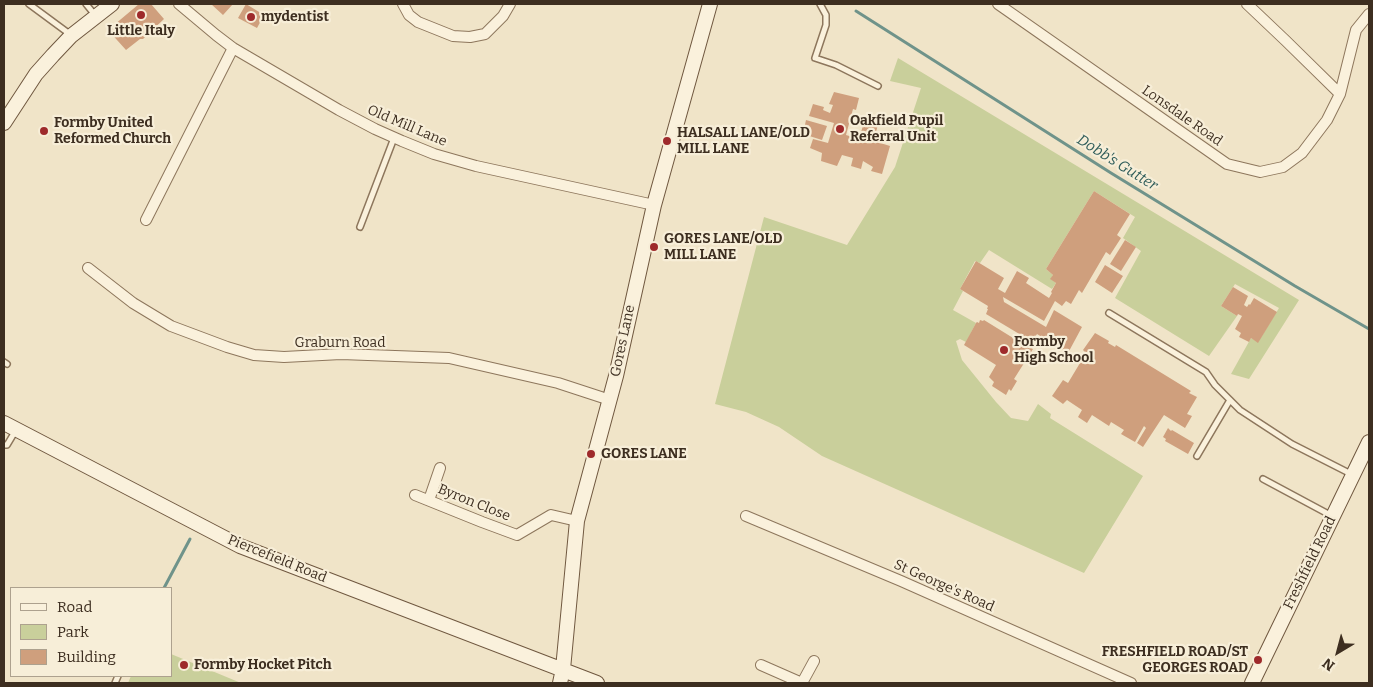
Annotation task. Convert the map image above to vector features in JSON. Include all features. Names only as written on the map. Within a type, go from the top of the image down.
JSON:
[{"type":"street","points":[[4,123],[36,74],[71,36],[112,4]]},
{"type":"street","name":"Old Mill Lane","points":[[179,4],[233,48],[339,110],[394,138],[434,154],[476,166],[654,205]]},
{"type":"street","points":[[403,4],[409,14],[418,22],[453,36],[470,37],[485,34],[503,16],[510,4]]},
{"type":"street","name":"Gores Lane","points":[[560,683],[563,669],[577,521],[610,400],[654,205],[710,4]]},
{"type":"street","name":"Lonsdale Road","points":[[998,4],[1227,164],[1260,172],[1283,167],[1302,153],[1327,120],[1340,94],[1356,30],[1369,14]]},
{"type":"street","points":[[1246,4],[1340,94]]},
{"type":"street","points":[[146,220],[233,48]]},
{"type":"street","name":"Graburn Road","points":[[88,268],[133,303],[171,326],[254,355],[284,357],[341,354],[450,358],[558,383],[610,400]]},
{"type":"street","name":"Piercefield Road","points":[[4,423],[240,546],[597,683]]},
{"type":"street","name":"Freshfield Road","points":[[1252,683],[1369,442]]},
{"type":"street","points":[[429,500],[440,468]]},
{"type":"street","name":"Byron Close","points":[[415,495],[517,535],[551,515],[577,521]]},
{"type":"street","name":"St George's Road","points":[[746,516],[902,581],[1131,683]]},
{"type":"street","points":[[761,665],[802,683],[814,661]]},
{"type":"lane","points":[[29,4],[71,36]]},
{"type":"lane","points":[[86,4],[96,16]]},
{"type":"lane","points":[[820,4],[826,15],[826,25],[816,58],[836,65],[878,86]]},
{"type":"lane","points":[[360,227],[394,138]]},
{"type":"lane","points":[[1109,313],[1206,372],[1214,385],[1240,410],[1292,444],[1353,476]]},
{"type":"lane","points":[[1197,456],[1230,400]]},
{"type":"lane","points":[[4,445],[7,445],[17,430]]},
{"type":"lane","points":[[1263,479],[1332,517]]},
{"type":"green space","name":"Formby High School","points":[[898,58],[1299,300],[1249,379],[1231,374],[1251,338],[1258,342],[1279,308],[1235,284],[1221,306],[1237,316],[1209,356],[1115,298],[1141,251],[1123,238],[1135,217],[1094,191],[1046,269],[1053,275],[1051,279],[1056,283],[1052,289],[989,250],[980,263],[975,261],[960,289],[963,291],[953,310],[976,323],[966,342],[960,339],[956,341],[962,360],[1011,418],[1028,421],[1038,404],[1051,414],[1050,418],[1143,476],[1084,573],[822,456],[779,427],[746,412],[715,404],[764,217],[847,245],[895,167],[921,88],[890,81]]},
{"type":"green space","name":"Formby Hocket Pitch","points":[[172,654],[241,683],[128,683],[131,677],[172,677]]},
{"type":"building","points":[[139,4],[151,4],[164,19],[143,39],[140,39],[126,50],[108,30]]},
{"type":"building","points":[[211,4],[233,4],[223,15]]},
{"type":"building","name":"mydentist","points":[[246,4],[264,15],[257,28],[238,18]]},
{"type":"building","name":"Oakfield Pupil Referral Unit","points":[[834,92],[859,98],[856,110],[853,109],[846,135],[859,139],[865,119],[878,124],[874,141],[890,146],[882,174],[871,171],[873,167],[863,161],[861,169],[851,166],[853,158],[842,155],[837,166],[821,161],[822,153],[810,148],[813,139],[828,143],[834,123],[809,116],[813,104],[824,107],[823,110],[830,113],[833,105],[829,104]]},
{"type":"building","points":[[806,120],[827,126],[822,140],[803,134]]},
{"type":"building","points":[[1094,191],[1130,214],[1117,235],[1121,238],[1110,255],[1106,252],[1082,293],[1079,290],[1071,304],[1066,301],[1062,306],[1055,301],[1044,321],[1003,297],[1004,302],[1046,327],[1054,310],[1082,327],[1068,353],[1037,334],[1029,347],[1033,349],[1014,379],[1017,381],[1006,395],[992,386],[994,382],[989,377],[996,365],[964,345],[976,323],[979,323],[980,320],[984,320],[1018,341],[1021,335],[986,314],[988,306],[960,289],[976,261],[1004,278],[998,289],[1005,293],[1017,271],[1029,278],[1026,283],[1049,298],[1056,283],[1050,279],[1053,275],[1046,269]]},
{"type":"building","points":[[1125,240],[1136,247],[1121,271],[1110,264]]},
{"type":"building","points":[[1105,265],[1123,276],[1112,293],[1095,282]]},
{"type":"building","points":[[1233,287],[1248,296],[1244,305],[1247,307],[1254,298],[1277,312],[1258,343],[1251,338],[1249,342],[1239,337],[1241,333],[1235,329],[1242,316],[1238,314],[1237,316],[1221,306]]},
{"type":"building","points":[[1095,333],[1109,341],[1108,343],[1115,347],[1116,345],[1191,391],[1189,393],[1197,397],[1187,414],[1192,416],[1185,428],[1164,415],[1143,447],[1137,443],[1146,428],[1144,426],[1135,442],[1121,434],[1124,430],[1111,422],[1109,426],[1092,415],[1087,423],[1078,417],[1082,410],[1067,400],[1063,404],[1052,396],[1063,380],[1068,383],[1086,353],[1083,350]]},
{"type":"building","points":[[1168,428],[1194,443],[1188,454],[1165,441],[1166,439],[1163,437]]},
{"type":"waterway","name":"Dobb's Gutter","points":[[856,11],[1111,173],[1369,329]]},
{"type":"waterway","points":[[165,587],[190,539]]},
{"type":"place","name":"Little Italy","points":[[141,15]]},
{"type":"place","name":"mydentist","points":[[251,17]]},
{"type":"place","name":"Oakfield Pupil Referral Unit","points":[[840,129]]},
{"type":"place","name":"Formby United Reformed Church","points":[[44,131]]},
{"type":"place","name":"HALSALL LANE/OLD MILL LANE","points":[[667,141]]},
{"type":"place","name":"GORES LANE/OLD MILL LANE","points":[[654,247]]},
{"type":"place","name":"Formby High School","points":[[1004,350]]},
{"type":"place","name":"GORES LANE","points":[[591,454]]},
{"type":"place","name":"FRESHFIELD ROAD/ST GEORGES ROAD","points":[[1258,660]]},
{"type":"place","name":"Formby Hocket Pitch","points":[[184,665]]}]
